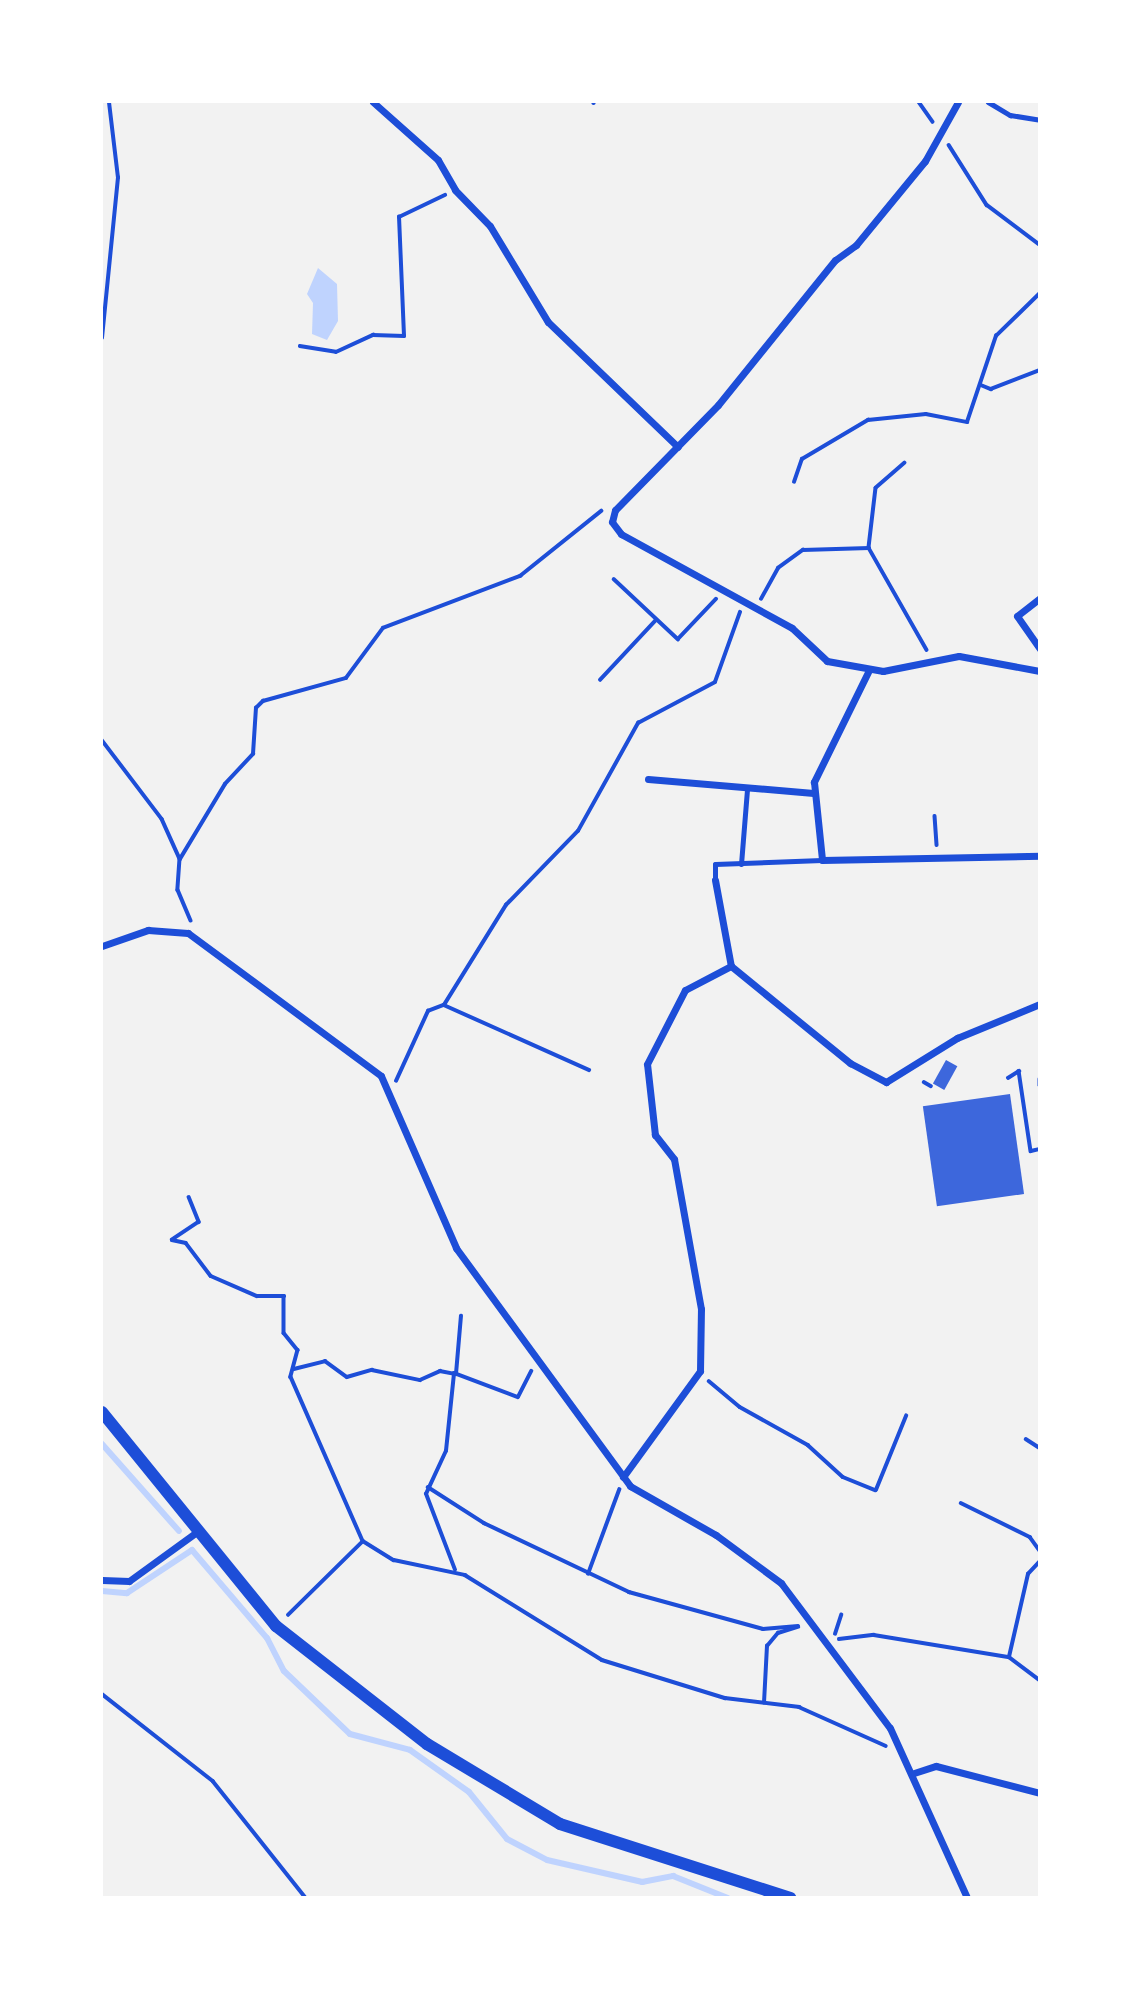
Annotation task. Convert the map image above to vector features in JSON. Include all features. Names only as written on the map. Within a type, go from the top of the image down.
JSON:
[{"type":"street","points":[[373,102],[438,160],[455,190],[490,226],[548,322],[678,447]]},
{"type":"street","points":[[958,102],[941,134],[856,245],[835,260],[678,447],[615,510],[614,526],[721,590],[792,628],[828,661],[869,670],[985,658],[1040,671]]},
{"type":"street","points":[[1040,598],[1017,616],[1040,649]]},
{"type":"street","points":[[869,670],[821,761],[813,793],[822,860],[1040,856]]},
{"type":"street","points":[[648,779],[747,790],[813,793]]},
{"type":"street","points":[[715,880],[731,966],[850,1063],[886,1082],[957,1038],[1040,1004]]},
{"type":"street","points":[[102,946],[148,930],[192,934],[279,994],[392,1089],[456,1248],[624,1479],[759,1564],[814,1626],[898,1742],[967,1898]]},
{"type":"street","points":[[624,1479],[700,1371],[701,1309],[674,1159],[656,1135],[647,1064],[685,990],[731,966]]},
{"type":"street","points":[[102,1412],[276,1626],[360,1697],[522,1806],[560,1824],[790,1898]]},
{"type":"street","points":[[102,1580],[130,1581],[198,1531]]},
{"type":"street","points":[[914,1773],[936,1766],[1040,1793]]},
{"type":"lane","points":[[988,102],[1010,115],[1040,120]]},
{"type":"lane","points":[[741,864],[747,790]]},
{"type":"lane","points":[[715,880],[715,864],[822,860]]},
{"type":"path","points":[[102,338],[118,178],[109,102]]},
{"type":"path","points":[[919,102],[987,205],[1040,245]]},
{"type":"path","points":[[300,346],[336,352],[373,335],[404,336],[399,217],[455,190]]},
{"type":"path","points":[[794,482],[802,459],[868,420],[926,414],[967,422],[1002,326],[1040,293]]},
{"type":"path","points":[[981,385],[992,388],[1040,370]]},
{"type":"path","points":[[905,463],[876,488],[869,548],[933,662]]},
{"type":"path","points":[[192,934],[178,890],[180,859],[225,784],[253,754],[256,708],[263,701],[345,678],[383,628],[520,576],[610,503]]},
{"type":"path","points":[[757,607],[790,556],[826,547],[869,548]]},
{"type":"path","points":[[614,579],[678,639],[721,590]]},
{"type":"path","points":[[392,1089],[429,1011],[444,1005],[506,905],[578,831],[638,723],[715,682],[743,602]]},
{"type":"path","points":[[600,680],[656,620]]},
{"type":"path","points":[[102,740],[146,791],[180,859]]},
{"type":"path","points":[[934,816],[938,856]]},
{"type":"path","points":[[444,1005],[589,1070]]},
{"type":"path","points":[[1008,1078],[1019,1071],[1031,1151],[1040,1149]]},
{"type":"path","points":[[1040,1079],[1040,1085]]},
{"type":"path","points":[[923,1082],[931,1086]]},
{"type":"path","points":[[189,1197],[199,1222],[173,1240],[186,1243],[211,1276],[257,1296],[284,1296],[281,1322],[298,1350],[291,1377],[363,1541],[405,1563],[455,1570],[602,1660],[725,1698],[817,1713],[879,1745],[898,1742]]},
{"type":"path","points":[[455,1570],[428,1487],[446,1451],[461,1316]]},
{"type":"path","points":[[293,1368],[325,1361],[347,1377],[372,1370],[421,1380],[440,1371],[456,1374],[518,1397],[538,1363]]},
{"type":"path","points":[[700,1371],[740,1407],[807,1445],[825,1465],[876,1490],[906,1416]]},
{"type":"path","points":[[1026,1439],[1040,1448]]},
{"type":"path","points":[[588,1574],[624,1479]]},
{"type":"path","points":[[428,1487],[484,1523],[588,1574],[683,1610],[763,1629],[814,1626]]},
{"type":"path","points":[[961,1503],[1030,1538],[1040,1551]]},
{"type":"path","points":[[276,1626],[363,1541]]},
{"type":"path","points":[[1009,1657],[1028,1574],[1040,1561]]},
{"type":"path","points":[[764,1703],[767,1646],[778,1633],[800,1626]]},
{"type":"path","points":[[834,1638],[874,1635],[1009,1657],[1040,1681]]},
{"type":"path","points":[[102,1694],[214,1781],[306,1898]]},
{"type":"water","points":[[318,268],[337,284],[338,321],[327,340],[312,334],[313,303],[307,294]]},
{"type":"building","points":[[946,1060],[957,1066],[944,1090],[933,1084]]},
{"type":"building","points":[[1010,1094],[1024,1194],[937,1206],[923,1106]]},
{"type":"waterway","points":[[102,1444],[179,1531]]},
{"type":"waterway","points":[[102,1591],[127,1593],[192,1550],[267,1638],[284,1671],[350,1734],[410,1750],[469,1792],[507,1839],[547,1860],[642,1882],[673,1876],[728,1898]]}]
